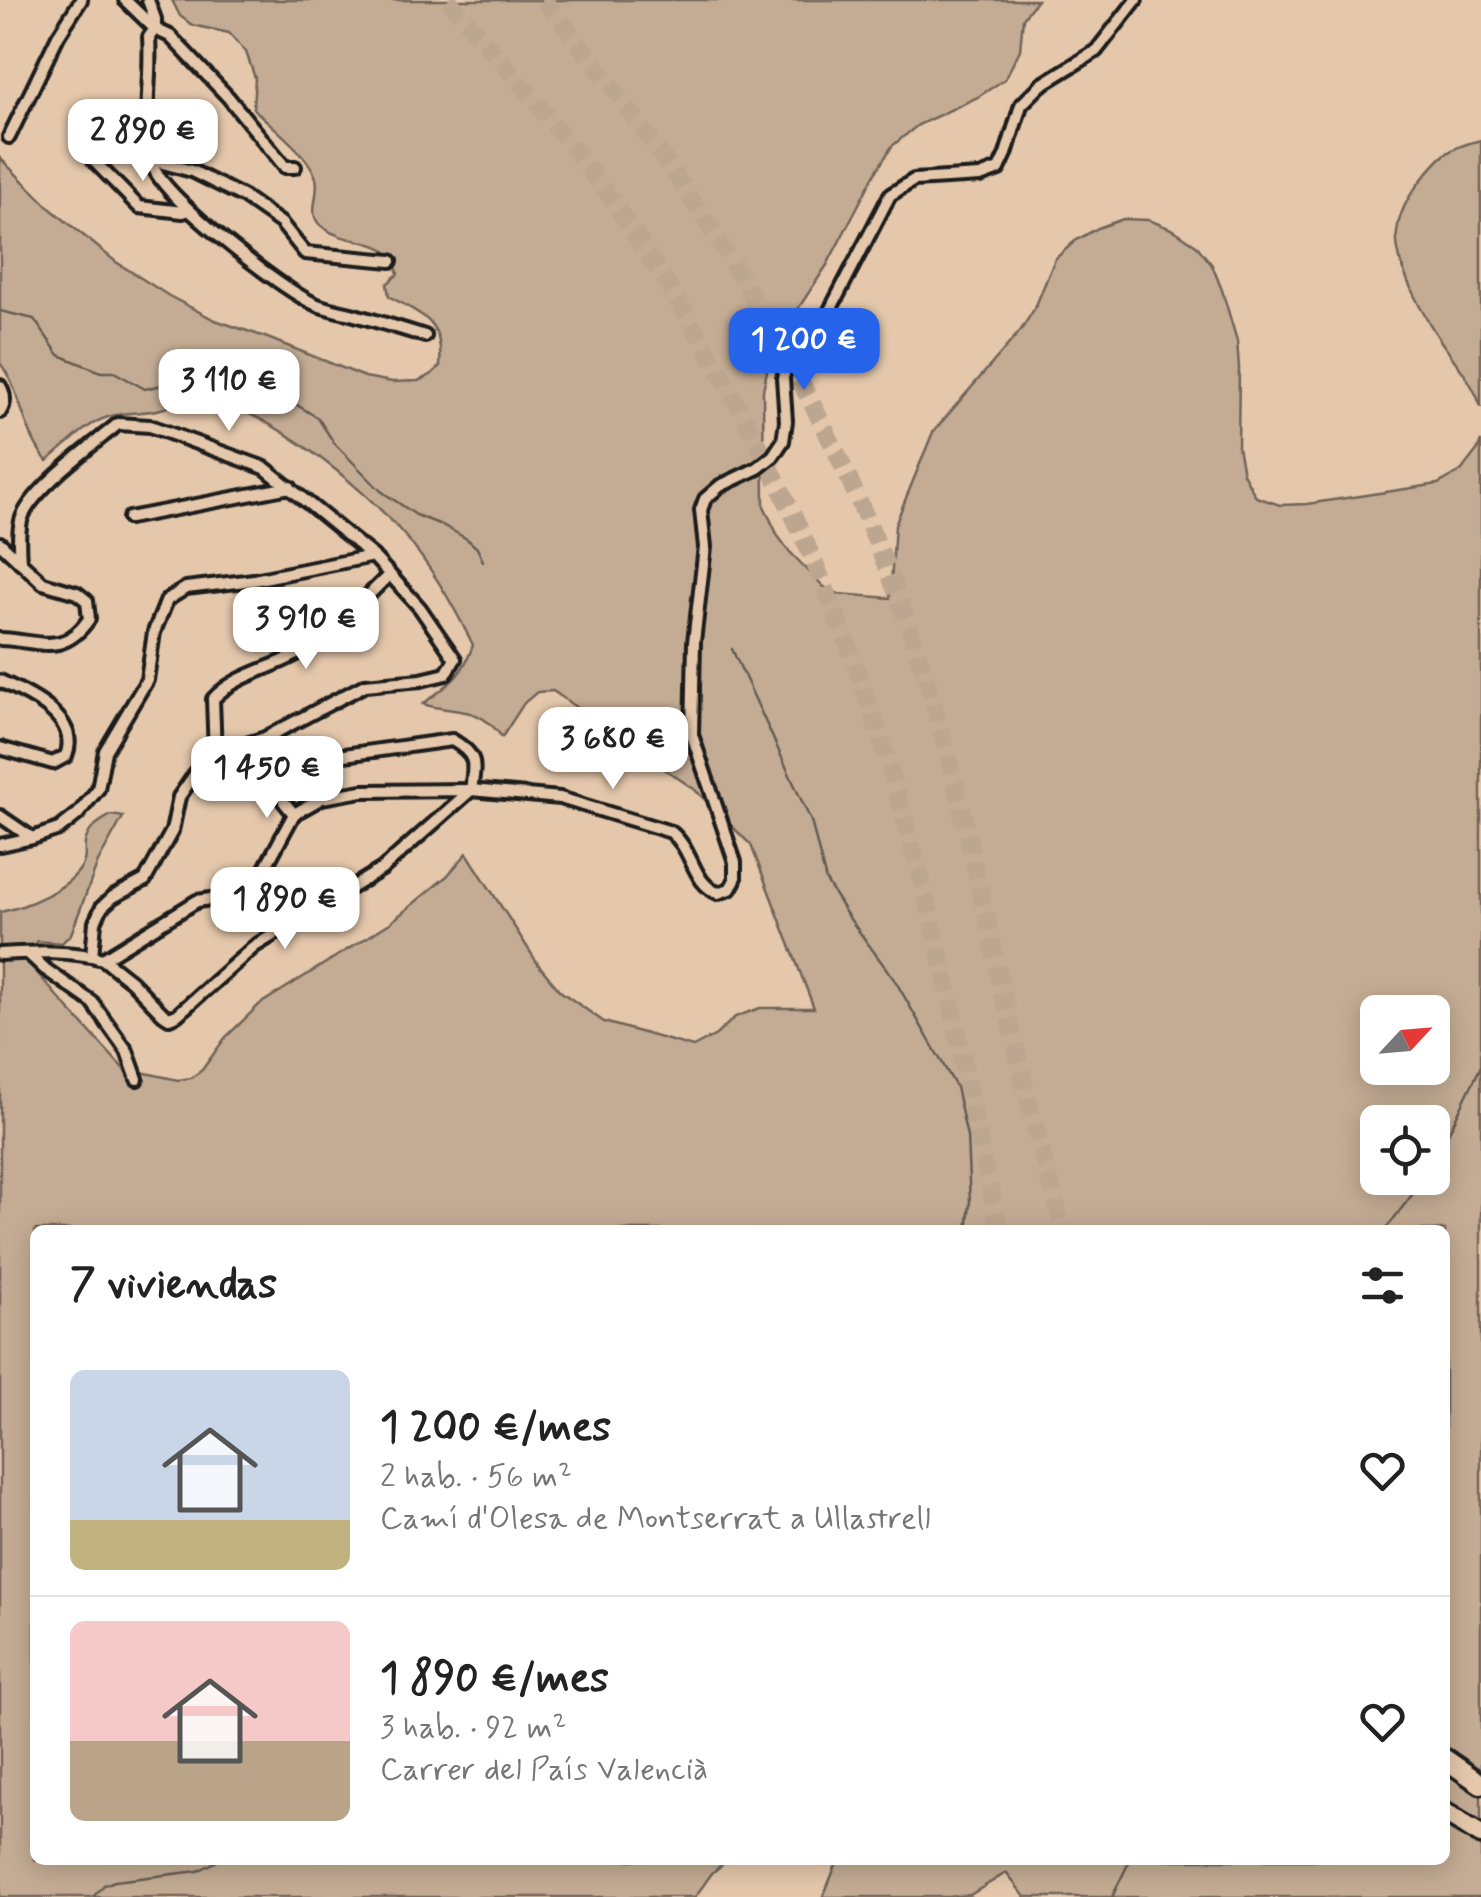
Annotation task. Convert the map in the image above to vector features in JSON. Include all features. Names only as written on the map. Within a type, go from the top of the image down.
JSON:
[{"type":"highway","points":[[1450,1762],[1481,1784]]},
{"type":"highway","points":[[1450,1816],[1481,1835]]},
{"type":"street","points":[[9,137],[58,36],[81,0]]},
{"type":"street","points":[[125,0],[155,29],[170,36],[216,84],[285,168],[295,167]]},
{"type":"street","points":[[148,0],[155,29],[149,37],[147,126],[152,160],[162,185],[260,269],[313,303],[425,336]]},
{"type":"street","points":[[0,954],[98,957],[197,902],[239,895],[258,880],[294,814],[322,798],[362,791],[471,790],[560,798],[671,832],[683,842],[702,882],[710,890],[718,893],[730,889],[735,880],[735,862],[692,735],[694,642],[704,560],[701,510],[705,499],[720,486],[758,468],[783,442],[783,378],[791,348],[826,316],[890,194],[914,180],[980,176],[999,169],[1021,105],[1041,86],[1096,50],[1136,0]]},
{"type":"street","points":[[94,150],[94,161],[139,207],[189,210]]},
{"type":"street","points":[[152,160],[192,171],[244,197],[281,223],[305,252],[391,260]]},
{"type":"street","points":[[0,386],[4,405],[0,412]]},
{"type":"street","points":[[20,562],[21,517],[46,485],[118,424],[150,426],[265,468],[372,556],[420,608],[455,659],[446,674],[364,684],[264,738],[204,761],[178,797],[172,830],[145,880],[113,897],[102,908],[95,922],[98,957],[163,1014],[169,1018],[177,1016],[256,946],[382,869],[471,790],[474,766],[468,749],[452,740],[330,757],[302,766],[283,783],[284,802],[294,814]]},
{"type":"street","points":[[129,518],[290,486]]},
{"type":"street","points":[[0,543],[43,583],[88,601],[89,618],[79,633],[52,646],[0,639]]},
{"type":"street","points":[[0,845],[60,829],[98,789],[105,752],[147,680],[154,632],[167,600],[186,588],[254,580],[372,556]]},
{"type":"street","points":[[215,754],[214,699],[224,688],[296,654],[346,617],[390,574]]},
{"type":"street","points":[[0,681],[51,710],[67,729],[71,744],[66,756],[53,762],[0,748]]},
{"type":"street","points":[[0,816],[32,838]]},
{"type":"street","points":[[27,952],[45,970],[92,1002],[127,1051],[136,1079]]},
{"type":"shaded area","points":[[172,0],[1037,0],[1023,18],[1020,50],[1005,79],[978,97],[918,125],[892,146],[827,265],[778,339],[767,371],[763,390],[764,506],[789,551],[824,587],[839,594],[890,598],[895,525],[933,432],[1021,330],[1035,308],[1055,259],[1075,241],[1123,219],[1149,220],[1174,230],[1196,245],[1212,265],[1237,341],[1238,447],[1243,473],[1256,497],[1280,505],[1307,504],[1438,484],[1461,471],[1481,441],[1481,1897],[1025,1897],[1006,1873],[970,1895],[823,1897],[836,1865],[1450,1865],[1450,1225],[30,1225],[30,1865],[721,1865],[695,1897],[0,1897],[0,912],[33,902],[67,883],[84,863],[86,838],[91,829],[111,815],[123,817],[98,862],[71,934],[62,943],[37,941],[28,962],[123,1068],[178,1080],[191,1078],[202,1070],[225,1038],[260,1004],[390,923],[447,876],[467,853],[538,964],[560,991],[604,1022],[693,1047],[716,1035],[735,1017],[760,1008],[814,1008],[751,845],[694,789],[666,770],[644,744],[611,732],[553,691],[537,692],[524,703],[502,737],[475,715],[423,704],[459,674],[473,645],[442,587],[404,535],[338,471],[309,450],[251,415],[197,399],[100,420],[47,461],[39,450],[0,363],[0,158],[51,209],[116,262],[215,320],[365,377],[418,381],[440,366],[434,328],[421,315],[389,296],[387,284],[398,274],[387,252],[335,234],[318,223],[312,169],[298,150],[253,108],[255,78],[246,52],[229,33],[192,25],[180,16]]},
{"type":"shaded area","points":[[1481,140],[1481,407],[1416,299],[1400,257],[1397,232],[1408,200],[1433,166],[1452,150]]},
{"type":"waterway","points":[[0,311],[34,319],[59,355],[101,372],[114,372],[145,389],[170,383],[196,391],[227,391],[254,384],[268,387],[318,418],[334,443],[381,491],[416,515],[467,539],[483,561]]},
{"type":"waterway","points":[[732,649],[811,821],[826,881],[896,982],[956,1087],[967,1137],[968,1225]]},
{"type":"waterway","points":[[1450,1130],[1481,1066]]},
{"type":"waterway","points":[[1389,1225],[1412,1195]]},
{"type":"waterway","points":[[93,1897],[104,1885],[115,1881],[198,1871],[209,1865]]},
{"type":"waterway","points":[[1112,1897],[1128,1865]]},
{"type":"tunnel","points":[[448,0],[564,137],[628,224],[745,418],[811,555],[866,695],[911,843],[1000,1225]]},
{"type":"tunnel","points":[[543,0],[642,128],[727,254],[799,378],[862,507],[914,640],[935,709],[1028,1101],[1063,1225]]}]
